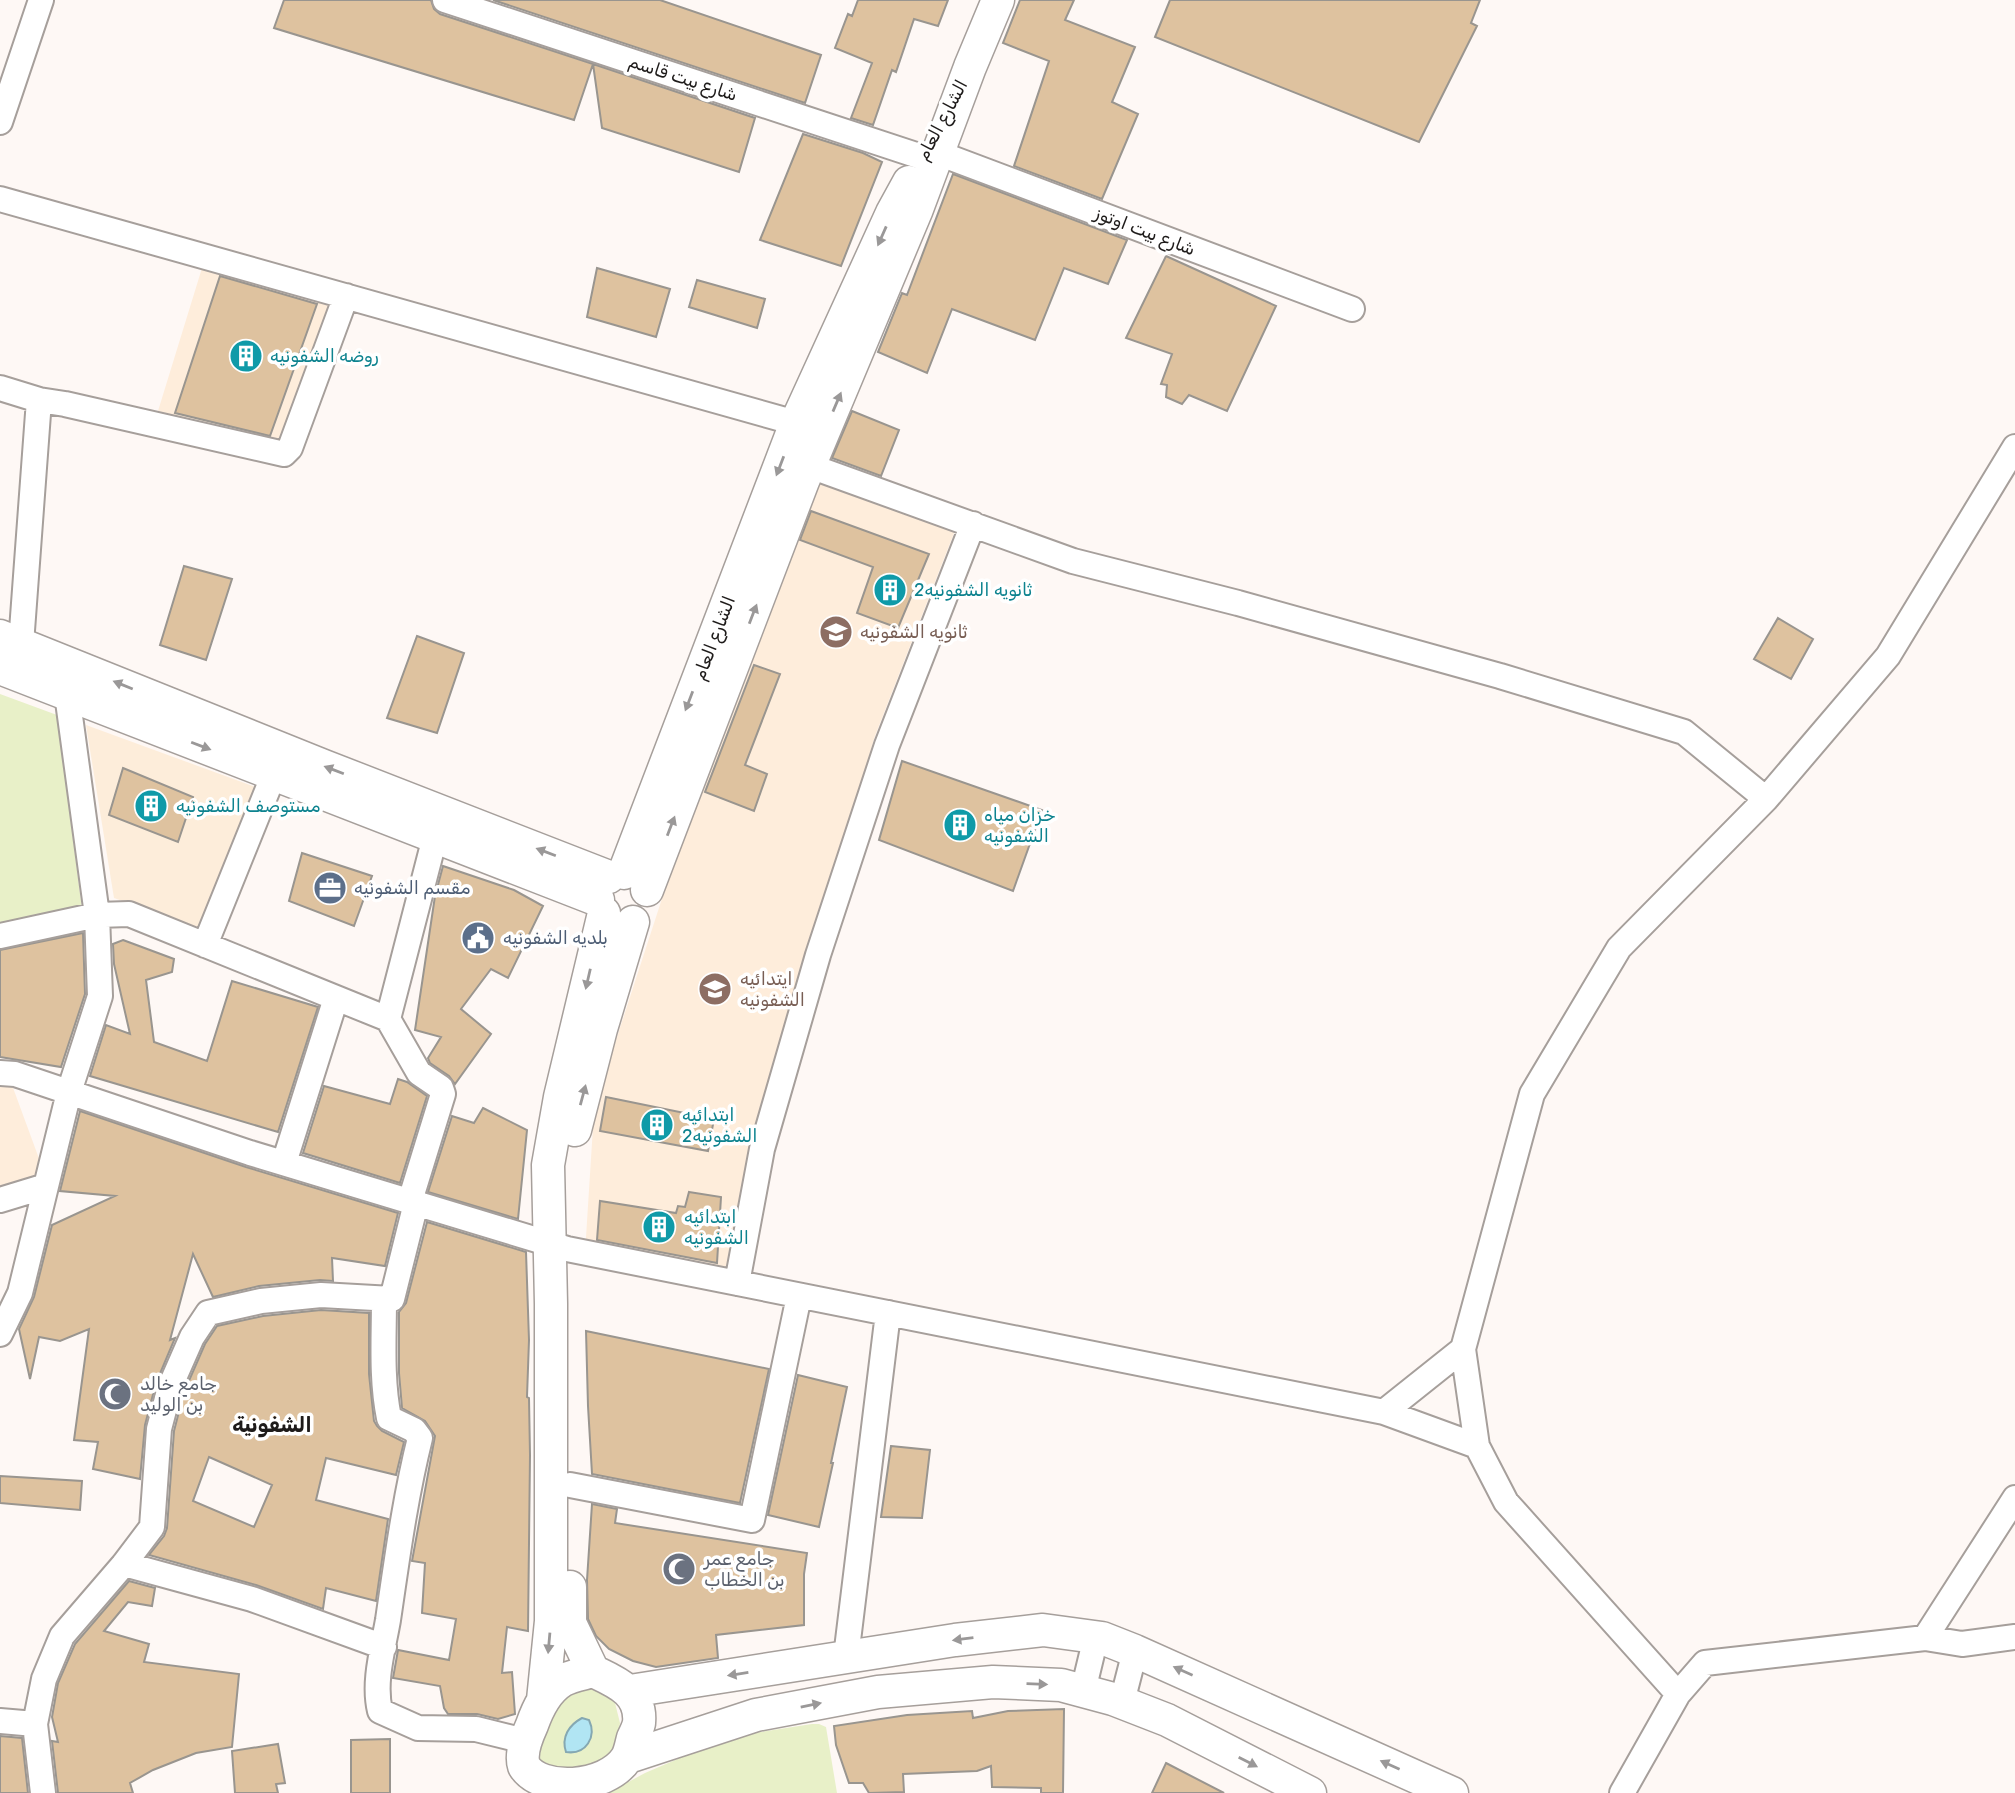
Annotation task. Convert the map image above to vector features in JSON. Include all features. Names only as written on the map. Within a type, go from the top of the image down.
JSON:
[{"type":"main road","name":"الشارع العام","points":[[616,891],[796,423],[892,213],[930,155],[998,0]]},
{"type":"main road","name":"الشارع العام","points":[[616,891],[810,466],[918,209],[930,155]]},
{"type":"main road","points":[[11,640],[311,761],[616,891]]},
{"type":"main road","points":[[0,668],[435,837],[616,891]]},
{"type":"main road","points":[[616,891],[614,921],[633,922],[580,1105],[569,1160],[551,1304],[551,1621],[543,1700],[521,1766],[533,1781],[560,1792],[576,1792],[595,1785],[619,1767],[628,1757],[639,1723],[630,1691]]},
{"type":"main road","points":[[616,891],[560,1097],[548,1165],[569,1323],[570,1623],[593,1671],[630,1691],[955,1640],[1043,1630],[1096,1637],[1169,1665],[1452,1793]]},
{"type":"main road","points":[[543,1700],[563,1680],[593,1671]]},
{"type":"main road","points":[[628,1757],[757,1715],[878,1692],[993,1682],[1061,1685],[1122,1702],[1167,1720],[1310,1793]]},
{"type":"street","points":[[0,122],[41,0]]},
{"type":"street","name":"شارع بيت قاسم","points":[[444,0],[930,155]]},
{"type":"street","name":"شارع بيت اوتوز","points":[[930,155],[1352,309]]},
{"type":"street","points":[[0,199],[796,423]]},
{"type":"street","points":[[0,388],[39,400],[284,454],[290,448],[346,296]]},
{"type":"street","points":[[11,640],[39,400]]},
{"type":"street","points":[[1678,1694],[1506,1502],[1477,1446],[1462,1349],[1532,1094],[1619,948],[1766,799],[1888,656],[2015,447]]},
{"type":"street","points":[[810,466],[1073,561],[1238,603],[1460,665],[1684,732],[1766,799]]},
{"type":"street","points":[[737,1283],[762,1149],[818,955],[887,745],[973,524]]},
{"type":"street","points":[[0,1334],[20,1293],[69,1092],[100,996],[97,915],[67,694]]},
{"type":"street","points":[[205,945],[274,774]]},
{"type":"street","points":[[388,1019],[435,837]]},
{"type":"street","points":[[0,936],[97,915],[129,914],[388,1019],[419,1073],[441,1088],[443,1094],[413,1202],[392,1299],[321,1295],[261,1301],[208,1313],[192,1337],[170,1387],[159,1429],[152,1527],[62,1636],[44,1679],[36,1724],[43,1793]]},
{"type":"street","points":[[284,1163],[336,998]]},
{"type":"street","points":[[0,1073],[15,1074],[284,1163],[558,1246],[1384,1412],[1477,1446]]},
{"type":"street","points":[[0,1200],[46,1186]]},
{"type":"street","points":[[570,1485],[752,1520],[799,1296]]},
{"type":"street","points":[[384,1299],[386,1404],[389,1418],[414,1430],[420,1438],[407,1490],[376,1696],[380,1711],[418,1728],[476,1729],[521,1766]]},
{"type":"street","points":[[846,1657],[888,1313]]},
{"type":"street","points":[[1384,1412],[1462,1349]]},
{"type":"street","points":[[1925,1637],[2015,1498]]},
{"type":"street","points":[[124,1564],[252,1599],[384,1647]]},
{"type":"street","points":[[1083,1691],[1096,1637]]},
{"type":"street","points":[[1622,1793],[1678,1694],[1705,1663],[1925,1637],[1962,1644],[2015,1637]]},
{"type":"street","points":[[1122,1702],[1135,1651]]},
{"type":"street","points":[[0,1721],[36,1724]]},
{"type":"shaded area","name":"روضه الشفونيه","points":[[202,268],[332,299],[278,444],[158,411]]},
{"type":"shaded area","points":[[815,476],[956,528],[875,736],[830,885],[727,1281],[585,1253],[596,1104],[696,794]]},
{"type":"shaded area","points":[[86,725],[258,788],[203,929],[114,898]]},
{"type":"shaded area","points":[[0,1078],[12,1085],[41,1164],[37,1177],[0,1190]]},
{"type":"green space","points":[[0,694],[57,715],[82,909],[0,928]]},
{"type":"green space","points":[[586,1688],[603,1690],[615,1703],[620,1723],[617,1744],[598,1773],[541,1767],[538,1755],[552,1709],[570,1695]]},
{"type":"green space","points":[[812,1724],[826,1727],[837,1793],[608,1793],[645,1773],[724,1739]]},
{"type":"water","points":[[582,1718],[589,1720],[591,1738],[579,1751],[566,1752],[567,1732]]},
{"type":"building","points":[[284,0],[431,0],[434,9],[440,14],[593,64],[574,120],[274,28]]},
{"type":"building","points":[[493,0],[660,0],[821,55],[805,103]]},
{"type":"building","points":[[858,0],[948,0],[938,26],[914,19],[896,72],[892,70],[873,125],[851,118],[872,63],[835,48],[848,14],[852,16]]},
{"type":"building","points":[[1020,0],[1074,0],[1065,20],[1135,47],[1112,102],[1138,114],[1102,199],[1014,166],[1049,61],[1003,43]]},
{"type":"building","points":[[1170,0],[1480,0],[1471,23],[1477,26],[1419,142],[1155,37]]},
{"type":"building","points":[[593,64],[755,118],[739,172],[602,128]]},
{"type":"building","points":[[803,134],[863,153],[882,162],[841,266],[760,240]]},
{"type":"building","points":[[953,174],[1127,240],[1108,284],[1064,268],[1035,340],[952,309],[927,373],[878,352],[902,293],[907,295]]},
{"type":"building","points":[[1166,256],[1276,306],[1227,411],[1189,395],[1182,404],[1166,397],[1167,385],[1161,384],[1172,354],[1126,338]]},
{"type":"building","points":[[597,268],[670,289],[656,337],[587,317]]},
{"type":"building","name":"روضه الشفونيه","points":[[220,276],[317,304],[270,436],[175,413]]},
{"type":"building","points":[[697,280],[765,299],[757,328],[689,307]]},
{"type":"building","points":[[852,411],[899,430],[881,476],[832,458]]},
{"type":"building","name":"ثانويه الشفونيه2","points":[[811,511],[929,554],[898,628],[857,613],[873,567],[800,540]]},
{"type":"building","points":[[184,566],[232,579],[206,660],[160,645]]},
{"type":"building","points":[[1778,618],[1813,639],[1791,679],[1754,659]]},
{"type":"building","points":[[417,636],[464,653],[437,733],[387,718]]},
{"type":"building","points":[[754,665],[780,674],[745,765],[767,774],[754,811],[705,792]]},
{"type":"building","name":"خزان مياه الشفونيه","points":[[902,761],[1042,810],[1013,891],[879,840]]},
{"type":"building","name":"مستوصف الشفونيه","points":[[123,768],[193,797],[178,842],[109,815]]},
{"type":"building","name":"مقسم الشفونيه","points":[[302,853],[372,876],[354,926],[289,901]]},
{"type":"building","name":"بلديه الشفونيه","points":[[443,866],[514,890],[543,906],[508,978],[491,969],[461,1009],[491,1034],[455,1084],[449,1076],[430,1063],[428,1058],[441,1037],[415,1030],[435,896]]},
{"type":"building","points":[[83,933],[85,994],[61,1067],[0,1057],[0,950]]},
{"type":"building","points":[[123,940],[174,959],[172,972],[146,980],[154,1042],[207,1061],[232,981],[318,1007],[278,1132],[90,1076],[106,1025],[130,1034],[114,964],[113,944]]},
{"type":"building","points":[[398,1079],[427,1096],[400,1183],[303,1153],[324,1086],[390,1104]]},
{"type":"building","name":"ابتدائيه الشفونيه2","points":[[606,1097],[714,1119],[708,1151],[600,1131]]},
{"type":"building","points":[[483,1108],[527,1130],[518,1219],[428,1192],[452,1116],[474,1123]]},
{"type":"building","points":[[80,1111],[246,1167],[398,1213],[385,1266],[332,1258],[333,1281],[259,1286],[213,1297],[193,1254],[170,1340],[175,1338],[156,1383],[145,1425],[140,1479],[93,1469],[98,1442],[74,1440],[89,1329],[60,1341],[39,1337],[30,1379],[19,1329],[34,1297],[52,1225],[115,1196],[60,1191]]},
{"type":"building","name":"ابتدائيه الشفونيه","points":[[689,1192],[721,1197],[717,1263],[597,1240],[600,1201],[676,1213],[678,1206],[685,1207]]},
{"type":"building","points":[[427,1222],[526,1252],[530,1455],[528,1631],[507,1627],[502,1673],[512,1672],[515,1714],[498,1719],[477,1714],[448,1714],[444,1708],[440,1686],[393,1678],[398,1650],[449,1660],[456,1619],[422,1613],[425,1563],[412,1561],[435,1436],[425,1421],[402,1408],[399,1312],[406,1303]]},
{"type":"building","points":[[321,1310],[369,1313],[369,1374],[374,1421],[382,1431],[404,1442],[396,1475],[326,1458],[316,1500],[388,1519],[376,1601],[326,1588],[323,1609],[256,1585],[149,1555],[167,1528],[174,1431],[184,1392],[205,1344],[217,1326],[263,1316]],"holes":[[[209,1457],[272,1485],[254,1527],[193,1501]]]},
{"type":"building","points":[[586,1331],[769,1369],[740,1503],[592,1474]]},
{"type":"building","points":[[798,1375],[847,1387],[819,1527],[768,1515]]},
{"type":"building","points":[[891,1446],[930,1450],[922,1518],[881,1517]]},
{"type":"building","points":[[0,1476],[82,1481],[80,1510],[0,1503]]},
{"type":"building","points":[[592,1504],[617,1509],[615,1523],[807,1553],[804,1574],[804,1625],[716,1635],[718,1658],[656,1667],[633,1661],[609,1649],[596,1636],[588,1619],[587,1580]]},
{"type":"building","points":[[129,1581],[155,1588],[152,1606],[128,1602],[104,1631],[149,1644],[144,1662],[239,1674],[232,1747],[196,1753],[153,1770],[130,1783],[133,1793],[58,1793],[52,1741],[58,1742],[52,1717],[58,1683],[75,1644]]},
{"type":"building","points":[[1064,1709],[1063,1793],[1041,1793],[1041,1788],[992,1787],[991,1766],[977,1771],[903,1774],[904,1792],[869,1793],[863,1783],[849,1783],[836,1745],[834,1726],[907,1715],[972,1711],[973,1718],[1008,1711]]},
{"type":"building","points":[[0,1736],[22,1738],[28,1793],[0,1793]]},
{"type":"building","points":[[390,1739],[390,1793],[351,1793],[351,1740]]},
{"type":"building","points":[[278,1744],[285,1783],[276,1784],[278,1793],[235,1793],[232,1751]]},
{"type":"building","points":[[1166,1763],[1224,1793],[1152,1793]]},
{"type":"place","name":"روضه الشفونيه","points":[[246,356]]},
{"type":"place","name":"ثانويه الشفونيه2","points":[[890,590]]},
{"type":"place","name":"ثانويه الشفونيه","points":[[836,632]]},
{"type":"place","name":"مستوصف الشفونيه","points":[[151,806]]},
{"type":"place","name":"خزان مياه الشفونيه","points":[[960,825]]},
{"type":"place","name":"مقسم الشفونيه","points":[[330,888]]},
{"type":"place","name":"بلديه الشفونيه","points":[[478,938]]},
{"type":"place","name":"ايتدائيه الشفونيه","points":[[715,989]]},
{"type":"place","name":"ابتدائيه الشفونيه2","points":[[657,1125]]},
{"type":"place","name":"ابتدائيه الشفونيه","points":[[659,1227]]},
{"type":"place","name":"جامع خالد بن الوليد","points":[[115,1394]]},
{"type":"place","name":"جامع عمر بن الخطاب","points":[[679,1569]]},
{"type":"district","name":"الشفونية","points":[[272,1424]]}]
